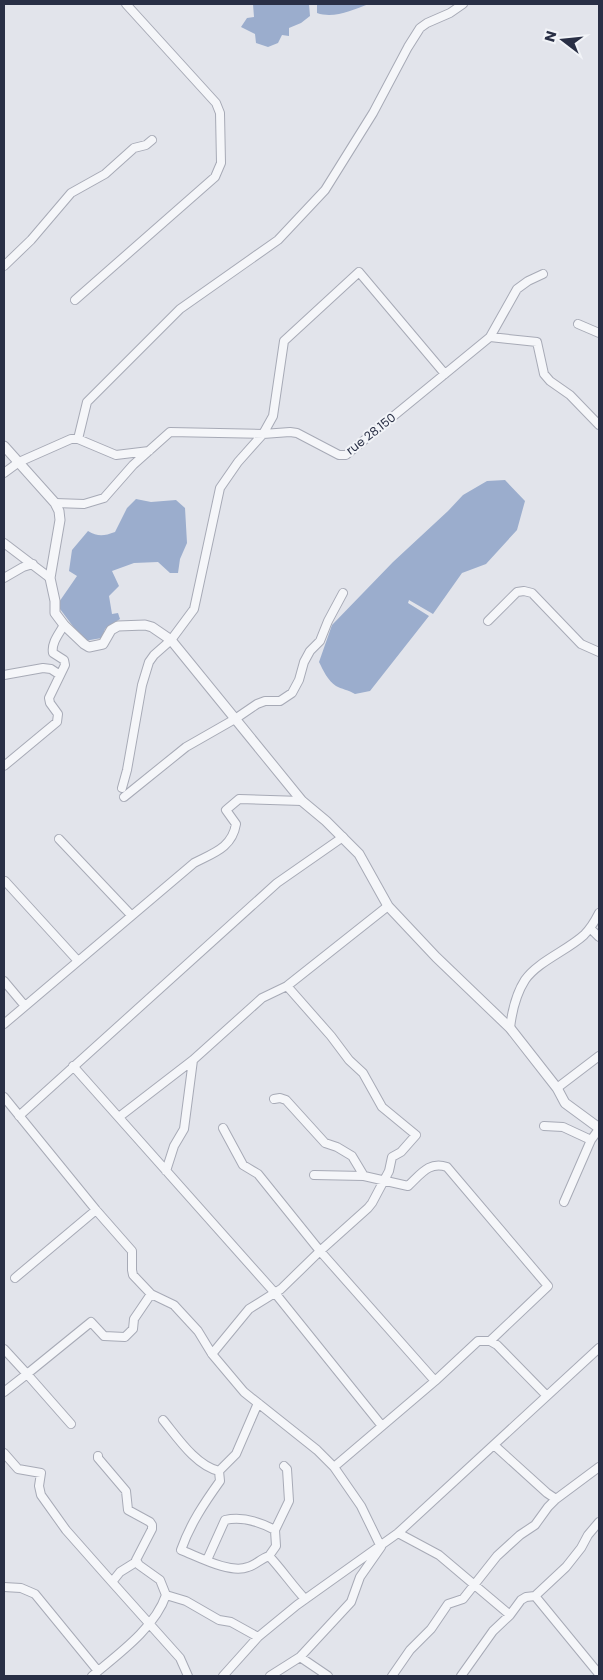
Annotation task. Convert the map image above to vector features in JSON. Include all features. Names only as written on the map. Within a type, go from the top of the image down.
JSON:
[{"type":"street","points":[[75,300],[215,177],[221,163],[220,113],[216,103],[126,4]]},
{"type":"street","points":[[78,439],[87,402],[180,309],[278,240],[325,190],[373,113],[420,28],[450,13],[463,4]]},
{"type":"street","points":[[4,266],[31,240],[71,192],[105,174],[134,148],[146,145],[152,140]]},
{"type":"street","points":[[122,788],[142,685],[149,662],[171,640],[194,609],[220,488],[238,462],[263,434],[273,416],[284,341],[359,272],[445,374]]},
{"type":"street","points":[[544,274],[528,281],[517,290],[490,337],[537,342],[544,374],[550,381],[570,395],[599,425]]},
{"type":"street","points":[[578,324],[599,333]]},
{"type":"street","name":"rue 28.150","points":[[54,503],[84,504],[104,498],[133,465],[170,432],[298,433],[339,455],[346,455],[490,337]]},
{"type":"street","points":[[4,473],[19,462],[71,438],[78,439],[116,455],[149,452]]},
{"type":"street","points":[[4,446],[59,511],[60,520],[50,578],[56,613],[64,625],[84,644],[89,646],[103,644],[112,630],[118,626],[145,625],[152,627],[171,640],[302,801],[359,854],[388,906],[436,957],[510,1028],[557,1088],[565,1102],[599,1129],[591,1140],[564,1202]]},
{"type":"street","points":[[4,543],[50,578]]},
{"type":"street","points":[[4,578],[23,567],[33,564]]},
{"type":"street","points":[[488,621],[517,592],[532,593],[580,644],[599,652]]},
{"type":"street","points":[[124,797],[186,747],[257,704],[265,701],[280,701],[292,693],[299,680],[304,662],[310,651],[320,641],[343,593]]},
{"type":"street","points":[[4,766],[57,722],[58,714],[50,703],[49,698],[65,665],[64,660],[53,653],[52,650],[53,644],[64,625]]},
{"type":"street","points":[[4,675],[43,668],[51,669],[60,676]]},
{"type":"street","points":[[4,1024],[194,863],[224,847],[235,834],[236,824],[226,810],[239,799],[302,801]]},
{"type":"street","points":[[19,1116],[72,1066],[278,883],[342,837]]},
{"type":"street","points":[[59,838],[131,916]]},
{"type":"street","points":[[5,881],[78,961]]},
{"type":"street","points":[[119,1117],[193,1060],[262,998],[287,986],[388,906]]},
{"type":"street","points":[[510,1028],[516,998],[526,979],[548,960],[579,939],[590,928],[599,913]]},
{"type":"street","points":[[590,928],[599,937]]},
{"type":"street","points":[[4,981],[25,1006]]},
{"type":"street","points":[[212,1354],[249,1308],[275,1293],[368,1208],[389,1171],[392,1157],[402,1152],[416,1136],[382,1107],[363,1074],[287,986]]},
{"type":"street","points":[[557,1088],[599,1056]]},
{"type":"street","points":[[166,1171],[174,1146],[184,1129],[193,1060]]},
{"type":"street","points":[[72,1066],[275,1293],[382,1426]]},
{"type":"street","points":[[4,1097],[132,1251],[133,1275],[151,1294],[174,1305],[198,1330],[212,1354],[244,1392],[317,1450],[334,1467],[361,1506],[381,1547]]},
{"type":"street","points":[[274,1099],[286,1100],[325,1143],[337,1147],[352,1156],[364,1176]]},
{"type":"street","points":[[544,1126],[563,1127],[591,1140]]},
{"type":"street","points":[[223,1128],[243,1165],[258,1174],[320,1250],[435,1381]]},
{"type":"street","points":[[314,1174],[364,1176],[408,1186],[433,1165],[447,1167],[548,1286],[490,1341]]},
{"type":"street","points":[[15,1278],[96,1210]]},
{"type":"street","points":[[4,1392],[91,1322],[104,1336],[125,1337],[133,1329],[134,1319],[151,1294]]},
{"type":"street","points":[[334,1467],[435,1381],[478,1341],[490,1341],[497,1345],[547,1396]]},
{"type":"street","points":[[223,1676],[258,1637],[305,1599],[381,1547],[398,1533],[547,1396],[596,1356],[599,1348]]},
{"type":"street","points":[[4,1349],[71,1424]]},
{"type":"street","points":[[219,1471],[236,1454],[258,1403]]},
{"type":"street","points":[[163,1420],[191,1453],[212,1470],[219,1471]]},
{"type":"street","points":[[494,1445],[556,1499]]},
{"type":"street","points":[[4,1453],[18,1469],[41,1473],[39,1486],[41,1495],[66,1530],[180,1658],[186,1675]]},
{"type":"street","points":[[98,1456],[126,1491],[128,1510],[152,1525],[152,1529],[136,1558],[136,1562],[120,1572],[112,1582]]},
{"type":"street","points":[[219,1471],[220,1481],[186,1533],[181,1550],[233,1569],[253,1566],[259,1560],[269,1556],[276,1546],[275,1530],[289,1501],[287,1469],[284,1466]]},
{"type":"street","points":[[392,1676],[410,1650],[431,1629],[448,1604],[463,1599],[497,1556],[520,1535],[535,1525],[556,1499],[599,1467]]},
{"type":"street","points":[[584,1477],[599,1476]]},
{"type":"street","points":[[207,1560],[225,1520],[233,1518],[262,1523],[275,1530]]},
{"type":"street","points":[[461,1676],[493,1631],[510,1615],[521,1600],[526,1597],[536,1596],[566,1567],[599,1522]]},
{"type":"street","points":[[398,1533],[439,1555],[510,1615]]},
{"type":"street","points":[[270,1676],[300,1657],[351,1602],[360,1577],[381,1547]]},
{"type":"street","points":[[269,1556],[305,1599]]},
{"type":"street","points":[[4,1586],[22,1588],[35,1594],[95,1674],[150,1624],[166,1596],[160,1580],[136,1562]]},
{"type":"street","points":[[166,1596],[186,1601],[219,1620],[231,1622],[258,1637]]},
{"type":"street","points":[[536,1596],[599,1674]]},
{"type":"street","points":[[300,1657],[328,1676]]},
{"type":"water","points":[[253,4],[309,4],[310,16],[301,23],[289,28],[289,36],[282,35],[278,43],[268,47],[256,43],[255,34],[241,27],[247,18],[254,17]]},
{"type":"water","points":[[317,4],[369,4],[343,13],[323,15],[317,13]]},
{"type":"water","points":[[505,480],[525,501],[517,530],[486,564],[462,573],[433,614],[409,600],[408,603],[429,616],[370,691],[355,694],[333,684],[319,662],[332,625],[393,562],[463,495],[487,481]]},
{"type":"water","points":[[136,499],[151,502],[176,500],[185,508],[187,543],[180,559],[178,573],[170,573],[158,562],[134,563],[112,571],[119,586],[109,596],[112,614],[118,613],[120,619],[105,629],[102,638],[84,641],[57,605],[77,576],[69,571],[72,550],[88,531],[101,535],[115,532],[127,508]]}]
